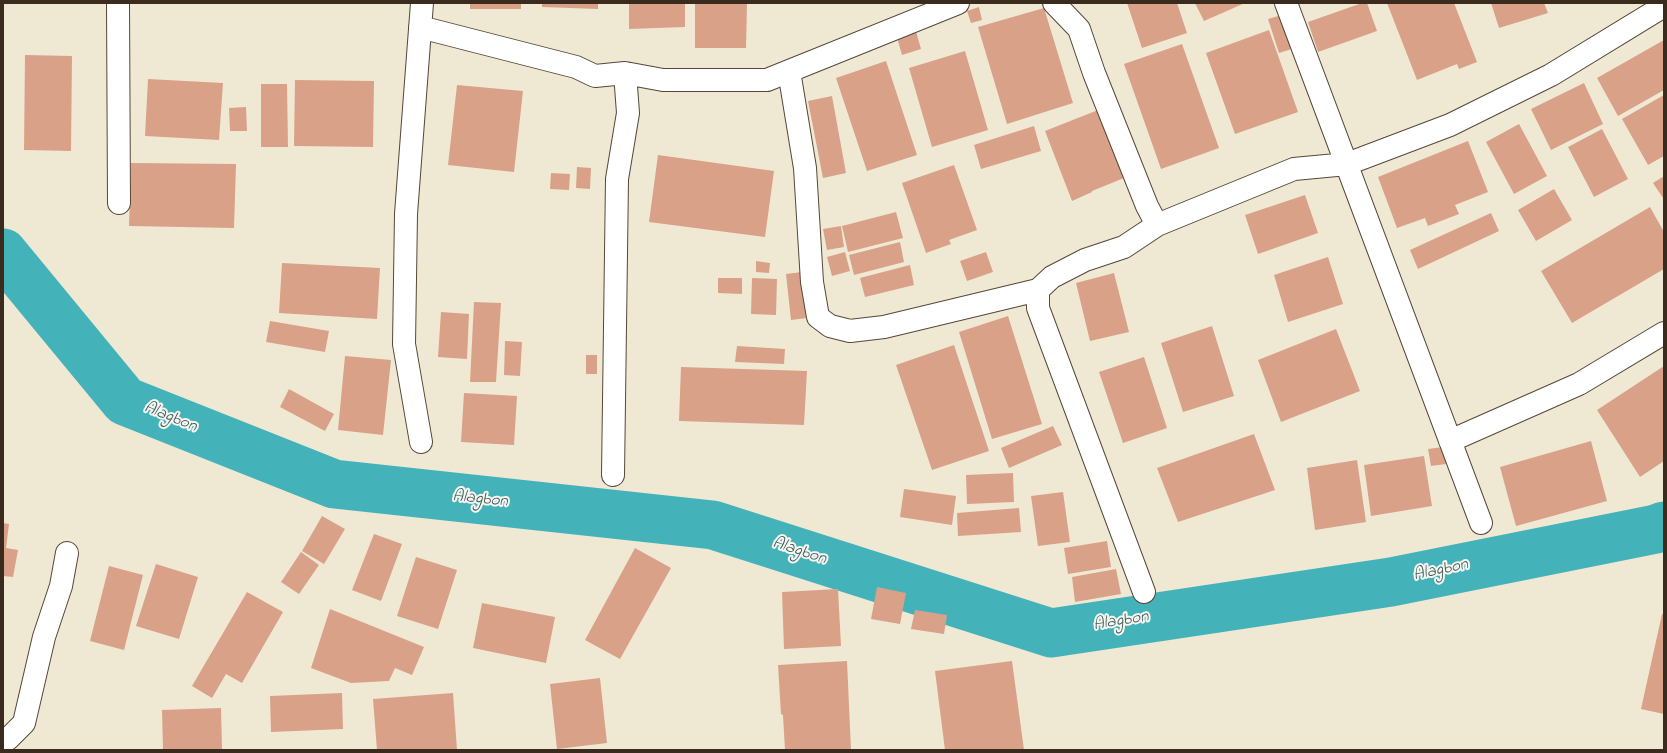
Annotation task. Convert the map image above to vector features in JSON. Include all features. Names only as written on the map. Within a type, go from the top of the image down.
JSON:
[{"type":"street","points":[[118,3],[119,203]]},
{"type":"street","points":[[421,442],[404,344],[406,214],[422,3]]},
{"type":"street","points":[[420,27],[576,67],[595,76],[625,73],[663,80],[767,80],[958,3]]},
{"type":"street","points":[[1054,3],[1079,29],[1094,73],[1157,225]]},
{"type":"street","points":[[1286,3],[1482,523]]},
{"type":"street","points":[[789,71],[805,168],[812,282],[818,317],[830,326],[850,332],[884,327],[1038,290],[1052,277],[1085,260],[1124,247],[1157,225],[1294,169],[1347,164],[1450,125],[1551,75],[1664,6]]},
{"type":"street","points":[[613,475],[617,179],[628,113],[625,73]]},
{"type":"street","points":[[1038,290],[1038,308],[1144,592]]},
{"type":"street","points":[[1450,441],[1579,384],[1664,333]]},
{"type":"street","points":[[3,740],[8,739],[24,723],[44,637],[61,586],[67,553]]},
{"type":"building","points":[[470,3],[521,3],[521,9],[470,9]]},
{"type":"building","points":[[542,3],[598,3],[598,9],[542,7]]},
{"type":"building","points":[[629,3],[685,3],[685,27],[629,29]]},
{"type":"building","points":[[695,3],[747,3],[746,48],[695,48]]},
{"type":"building","points":[[1127,3],[1177,3],[1187,33],[1142,48]]},
{"type":"building","points":[[1195,3],[1245,3],[1204,21]]},
{"type":"building","points":[[1362,3],[1367,3],[1377,31],[1318,52],[1308,22]]},
{"type":"building","points":[[1387,3],[1454,3],[1477,62],[1459,69],[1457,64],[1417,80]]},
{"type":"building","points":[[1491,3],[1544,3],[1548,13],[1499,28]]},
{"type":"building","points":[[979,7],[982,20],[971,23],[967,11]]},
{"type":"building","points":[[1044,8],[1073,103],[1007,124],[978,27]]},
{"type":"building","points":[[1285,14],[1295,48],[1279,53],[1268,19]]},
{"type":"building","points":[[915,28],[921,49],[902,55],[896,34]]},
{"type":"building","points":[[1269,30],[1298,112],[1235,134],[1206,53]]},
{"type":"building","points":[[1664,40],[1664,90],[1618,116],[1597,78]]},
{"type":"building","points":[[1182,44],[1219,148],[1161,169],[1124,64]]},
{"type":"building","points":[[965,51],[988,130],[932,147],[909,68]]},
{"type":"building","points":[[25,55],[72,56],[71,151],[24,150]]},
{"type":"building","points":[[886,61],[917,155],[867,171],[836,78]]},
{"type":"building","points":[[148,79],[223,83],[219,140],[145,136]]},
{"type":"building","points":[[295,80],[374,81],[373,147],[294,146]]},
{"type":"building","points":[[1584,83],[1603,124],[1551,150],[1531,109]]},
{"type":"building","points":[[261,84],[287,84],[288,147],[261,147]]},
{"type":"building","points":[[457,85],[523,91],[514,172],[448,165]]},
{"type":"building","points":[[1664,95],[1664,156],[1648,165],[1622,119]]},
{"type":"building","points":[[832,96],[846,173],[823,178],[808,101]]},
{"type":"building","points":[[246,107],[247,131],[230,131],[229,108]]},
{"type":"building","points":[[1098,110],[1124,178],[1072,201],[1045,131]]},
{"type":"building","points":[[1519,124],[1547,176],[1514,194],[1486,142]]},
{"type":"building","points":[[1034,126],[1041,151],[981,169],[974,145]]},
{"type":"building","points":[[1602,129],[1628,179],[1594,197],[1568,147]]},
{"type":"building","points":[[1468,141],[1488,192],[1455,205],[1459,214],[1428,226],[1425,218],[1397,228],[1378,177]]},
{"type":"building","points":[[658,155],[774,171],[765,237],[649,222]]},
{"type":"building","points":[[131,163],[236,164],[234,228],[129,226]]},
{"type":"building","points":[[954,165],[977,230],[949,240],[951,244],[926,253],[902,183]]},
{"type":"building","points":[[577,167],[591,168],[590,189],[576,188]]},
{"type":"building","points":[[551,173],[570,174],[569,190],[550,189]]},
{"type":"building","points":[[1664,176],[1664,197],[1663,198],[1653,183]]},
{"type":"building","points":[[1554,189],[1572,220],[1536,241],[1518,210]]},
{"type":"building","points":[[1305,195],[1318,233],[1258,254],[1245,215]]},
{"type":"building","points":[[1650,207],[1664,232],[1664,269],[1572,323],[1541,271]]},
{"type":"building","points":[[896,212],[903,238],[848,252],[842,226]]},
{"type":"building","points":[[1491,213],[1499,231],[1418,269],[1410,250]]},
{"type":"building","points":[[841,226],[844,247],[827,250],[823,229]]},
{"type":"building","points":[[900,242],[904,262],[854,275],[849,255]]},
{"type":"building","points":[[845,252],[850,271],[832,276],[827,257]]},
{"type":"building","points":[[986,252],[993,272],[967,281],[960,261]]},
{"type":"building","points":[[1328,257],[1343,304],[1288,322],[1274,275]]},
{"type":"building","points":[[756,261],[770,263],[769,273],[756,272]]},
{"type":"building","points":[[282,263],[380,268],[377,319],[279,313]]},
{"type":"building","points":[[910,265],[914,285],[865,297],[860,278]]},
{"type":"building","points":[[802,272],[807,318],[791,320],[786,274]]},
{"type":"building","points":[[1114,273],[1129,332],[1090,341],[1076,283]]},
{"type":"building","points":[[718,278],[742,278],[742,294],[718,293]]},
{"type":"building","points":[[752,278],[777,279],[776,315],[751,314]]},
{"type":"building","points":[[474,302],[501,303],[496,382],[470,382]]},
{"type":"building","points":[[441,312],[469,314],[467,359],[438,357]]},
{"type":"building","points":[[1008,316],[1042,424],[992,439],[959,332]]},
{"type":"building","points":[[270,321],[329,331],[325,352],[266,342]]},
{"type":"building","points":[[1212,326],[1234,396],[1183,412],[1161,343]]},
{"type":"building","points":[[1336,329],[1360,391],[1281,422],[1258,360]]},
{"type":"building","points":[[505,341],[522,342],[520,376],[504,375]]},
{"type":"building","points":[[954,345],[989,451],[932,470],[896,365]]},
{"type":"building","points":[[737,346],[785,349],[784,364],[735,362]]},
{"type":"building","points":[[586,355],[597,355],[597,374],[586,374]]},
{"type":"building","points":[[345,356],[391,360],[383,435],[338,430]]},
{"type":"building","points":[[1144,357],[1167,428],[1123,443],[1099,372]]},
{"type":"building","points":[[1664,366],[1664,461],[1640,477],[1597,410]]},
{"type":"building","points":[[681,367],[807,371],[804,425],[679,421]]},
{"type":"building","points":[[289,389],[334,414],[325,431],[280,407]]},
{"type":"building","points":[[464,393],[517,396],[514,445],[461,442]]},
{"type":"building","points":[[1053,426],[1062,445],[1009,468],[1001,448]]},
{"type":"building","points":[[1254,434],[1275,490],[1178,522],[1157,468]]},
{"type":"building","points":[[1591,441],[1607,501],[1516,526],[1500,467]]},
{"type":"building","points":[[1443,447],[1446,464],[1431,466],[1428,449]]},
{"type":"building","points":[[1424,456],[1432,506],[1371,516],[1364,465]]},
{"type":"building","points":[[1357,460],[1366,522],[1315,530],[1307,468]]},
{"type":"building","points":[[1013,473],[1014,502],[967,504],[966,475]]},
{"type":"building","points":[[904,489],[956,496],[952,525],[900,517]]},
{"type":"building","points":[[1063,492],[1070,542],[1038,546],[1031,496]]},
{"type":"building","points":[[1019,508],[1021,532],[958,536],[957,513]]},
{"type":"building","points":[[322,516],[345,529],[324,564],[302,551]]},
{"type":"building","points":[[3,523],[9,524],[6,548],[18,550],[13,577],[3,576]]},
{"type":"building","points":[[374,534],[402,544],[381,601],[352,590]]},
{"type":"building","points":[[1107,541],[1111,567],[1068,574],[1064,548]]},
{"type":"building","points":[[635,548],[671,568],[620,659],[585,640]]},
{"type":"building","points":[[301,552],[319,565],[299,594],[281,582]]},
{"type":"building","points":[[416,557],[457,570],[438,629],[397,616]]},
{"type":"building","points":[[156,564],[198,577],[179,639],[136,626]]},
{"type":"building","points":[[109,566],[143,575],[124,650],[90,641]]},
{"type":"building","points":[[1116,569],[1121,594],[1075,602],[1072,577]]},
{"type":"building","points":[[877,587],[906,593],[900,624],[871,619]]},
{"type":"building","points":[[838,589],[841,646],[784,649],[782,592]]},
{"type":"building","points":[[247,592],[283,612],[242,683],[226,674],[212,698],[192,686]]},
{"type":"building","points":[[482,603],[555,617],[546,663],[473,648]]},
{"type":"building","points":[[330,609],[424,647],[412,675],[395,668],[389,681],[351,683],[311,668]]},
{"type":"building","points":[[915,610],[947,615],[944,634],[911,629]]},
{"type":"building","points":[[1662,614],[1664,615],[1664,714],[1641,709]]},
{"type":"building","points":[[847,661],[851,750],[785,750],[778,665]]},
{"type":"building","points":[[1012,661],[1024,750],[945,750],[935,671]]},
{"type":"building","points":[[600,678],[607,743],[557,749],[550,684]]},
{"type":"building","points":[[342,693],[343,729],[271,732],[270,696]]},
{"type":"building","points":[[453,693],[457,750],[377,750],[373,699]]},
{"type":"building","points":[[221,708],[222,750],[163,750],[162,710]]},
{"type":"waterway","name":"Alagbon","points":[[3,253],[125,401],[334,484],[713,525],[1051,633],[1391,582],[1656,529],[1664,526]]}]
